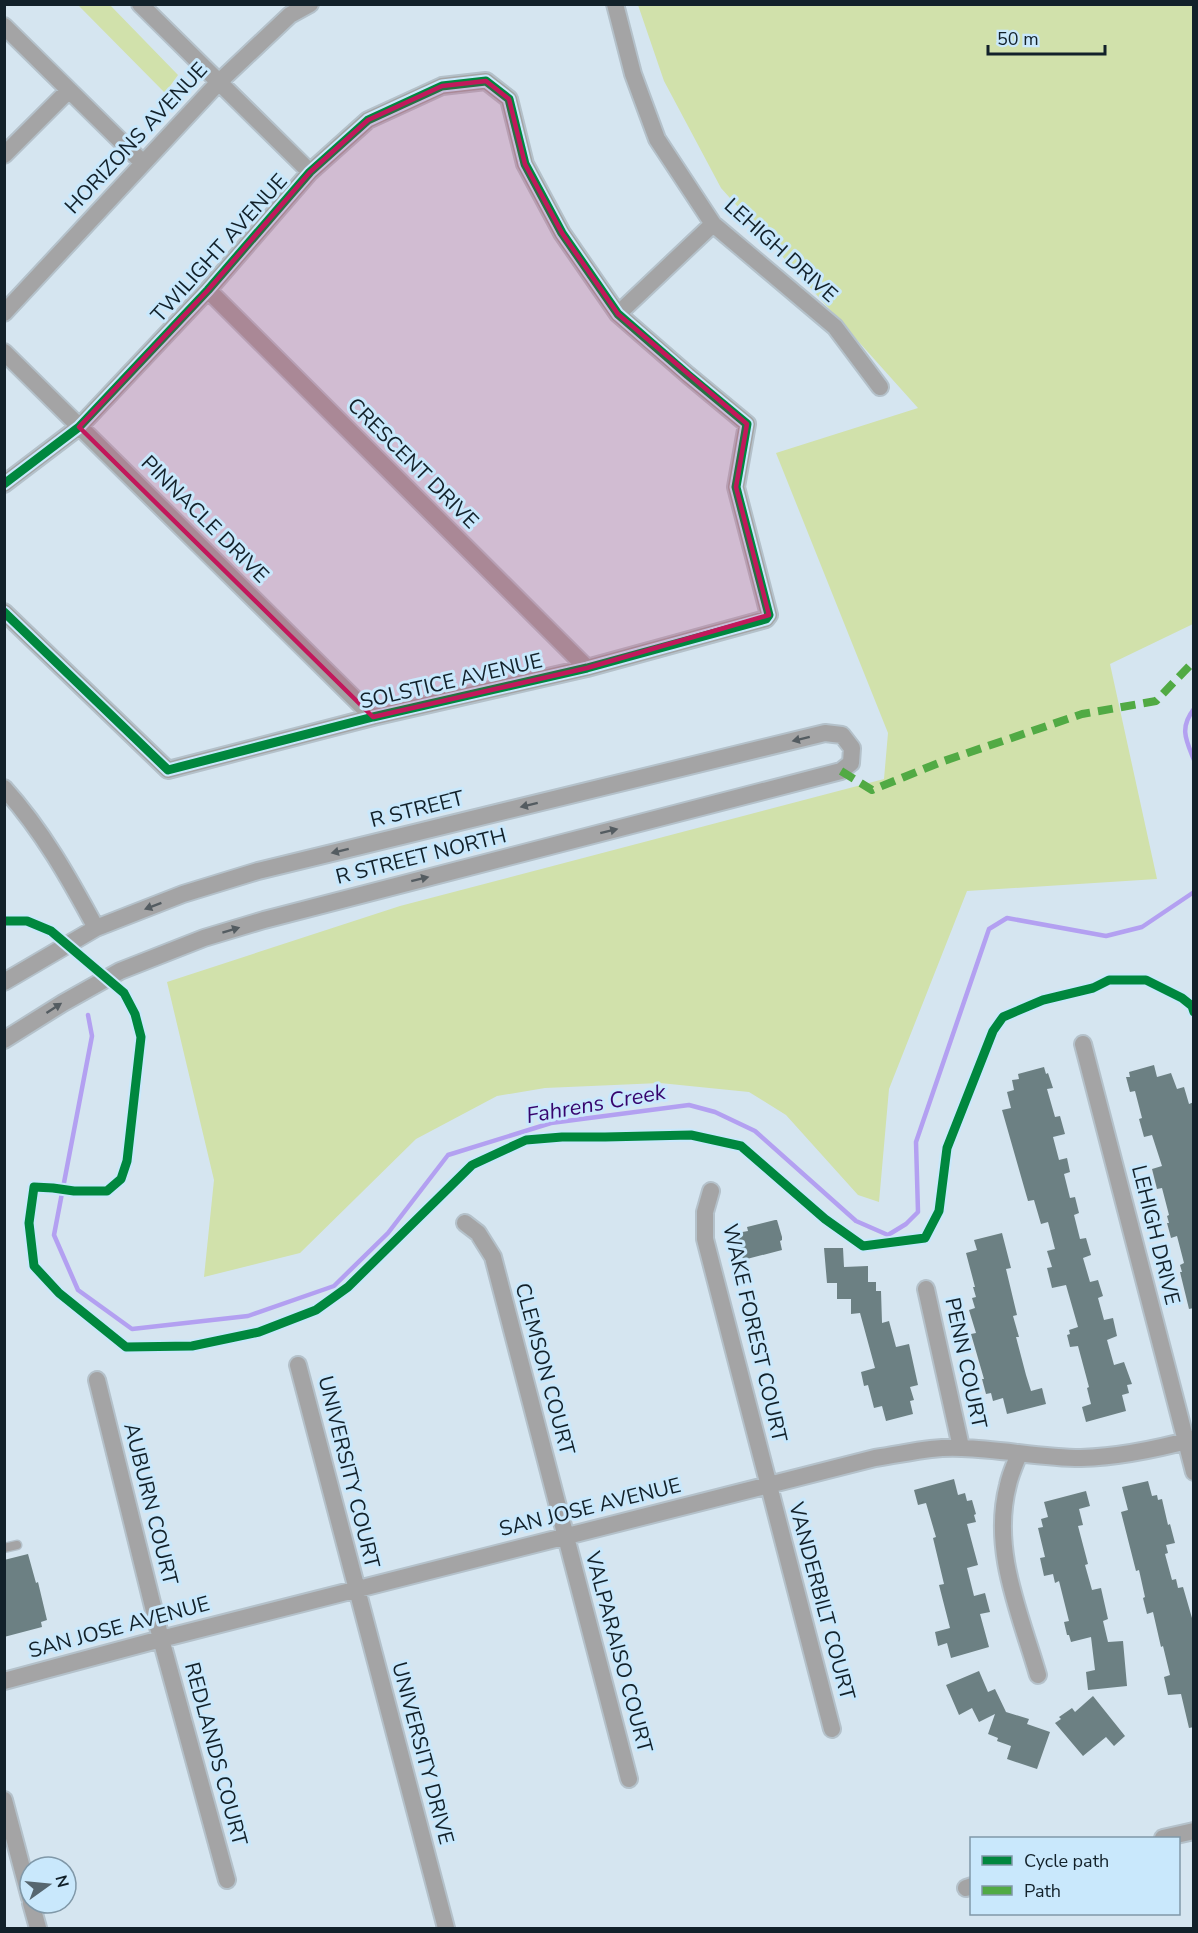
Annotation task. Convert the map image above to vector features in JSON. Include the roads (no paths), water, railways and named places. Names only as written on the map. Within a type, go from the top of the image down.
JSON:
[{"type":"street","points":[[140,4],[310,172]]},
{"type":"street","name":"HORIZONS AVENUE","points":[[4,313],[218,83],[290,15],[310,4]]},
{"type":"street","name":"LEHIGH DRIVE","points":[[615,4],[633,74],[657,139],[713,224],[835,327],[880,387]]},
{"type":"street","points":[[4,26],[143,162]]},
{"type":"street","name":"TWILIGHT AVENUE","points":[[4,484],[79,427],[208,290],[310,172],[368,120],[442,86],[486,81],[508,99],[525,164],[562,233],[618,314]]},
{"type":"street","points":[[4,155],[69,90]]},
{"type":"street","points":[[618,314],[713,224]]},
{"type":"street","name":"CRESCENT DRIVE","points":[[208,290],[586,668]]},
{"type":"street","name":"SOLSTICE AVENUE","points":[[4,612],[168,770],[373,717],[586,668],[766,619],[769,615],[736,487],[747,424],[618,314]]},
{"type":"street","name":"PINNACLE DRIVE","points":[[4,352],[373,717]]},
{"type":"street","name":"R STREET","points":[[4,982],[96,928],[183,894],[258,871],[825,733],[842,735],[852,748]]},
{"type":"street","name":"R STREET NORTH","points":[[4,1040],[120,971],[204,938],[264,920],[841,771],[851,763],[852,748]]},
{"type":"street","points":[[4,788],[22,807],[61,864],[96,928]]},
{"type":"street","name":"LEHIGH DRIVE","points":[[1083,1044],[1190,1440],[1194,1472]]},
{"type":"street","name":"WAKE FOREST COURT","points":[[711,1191],[705,1212],[705,1239],[768,1485]]},
{"type":"street","name":"CLEMSON COURT","points":[[465,1223],[478,1233],[493,1257],[566,1536]]},
{"type":"street","name":"PENN COURT","points":[[926,1289],[961,1448]]},
{"type":"street","name":"UNIVERSITY COURT","points":[[298,1365],[356,1590]]},
{"type":"street","name":"AUBURN COURT","points":[[97,1380],[161,1639]]},
{"type":"street","name":"SAN JOSE AVENUE","points":[[4,1681],[875,1458],[935,1449],[961,1448],[1080,1458],[1156,1449],[1190,1440]]},
{"type":"street","points":[[1019,1454],[1008,1485],[1002,1535],[1005,1566],[1038,1675]]},
{"type":"street","name":"VANDERBILT COURT","points":[[768,1485],[832,1729]]},
{"type":"street","name":"VALPARAISO COURT","points":[[566,1536],[629,1779]]},
{"type":"street","name":"UNIVERSITY DRIVE","points":[[356,1590],[446,1929]]},
{"type":"street","name":"REDLANDS COURT","points":[[161,1639],[227,1880]]},
{"type":"street","points":[[4,1800],[19,1855]]},
{"type":"street","points":[[1171,1837],[1194,1831]]},
{"type":"lane","points":[[4,1548],[17,1545]]},
{"type":"waterway","name":"Fahrens Creek","points":[[1194,709],[1185,728],[1194,760]]},
{"type":"waterway","name":"Fahrens Creek","points":[[88,1015],[92,1036],[54,1235],[78,1290],[132,1329],[248,1316],[334,1286],[388,1233],[448,1155],[551,1123],[689,1105],[715,1112],[755,1131],[856,1221],[888,1235],[906,1224],[918,1212],[916,1142],[989,929],[1007,918],[1106,936],[1142,927],[1194,892]]}]
